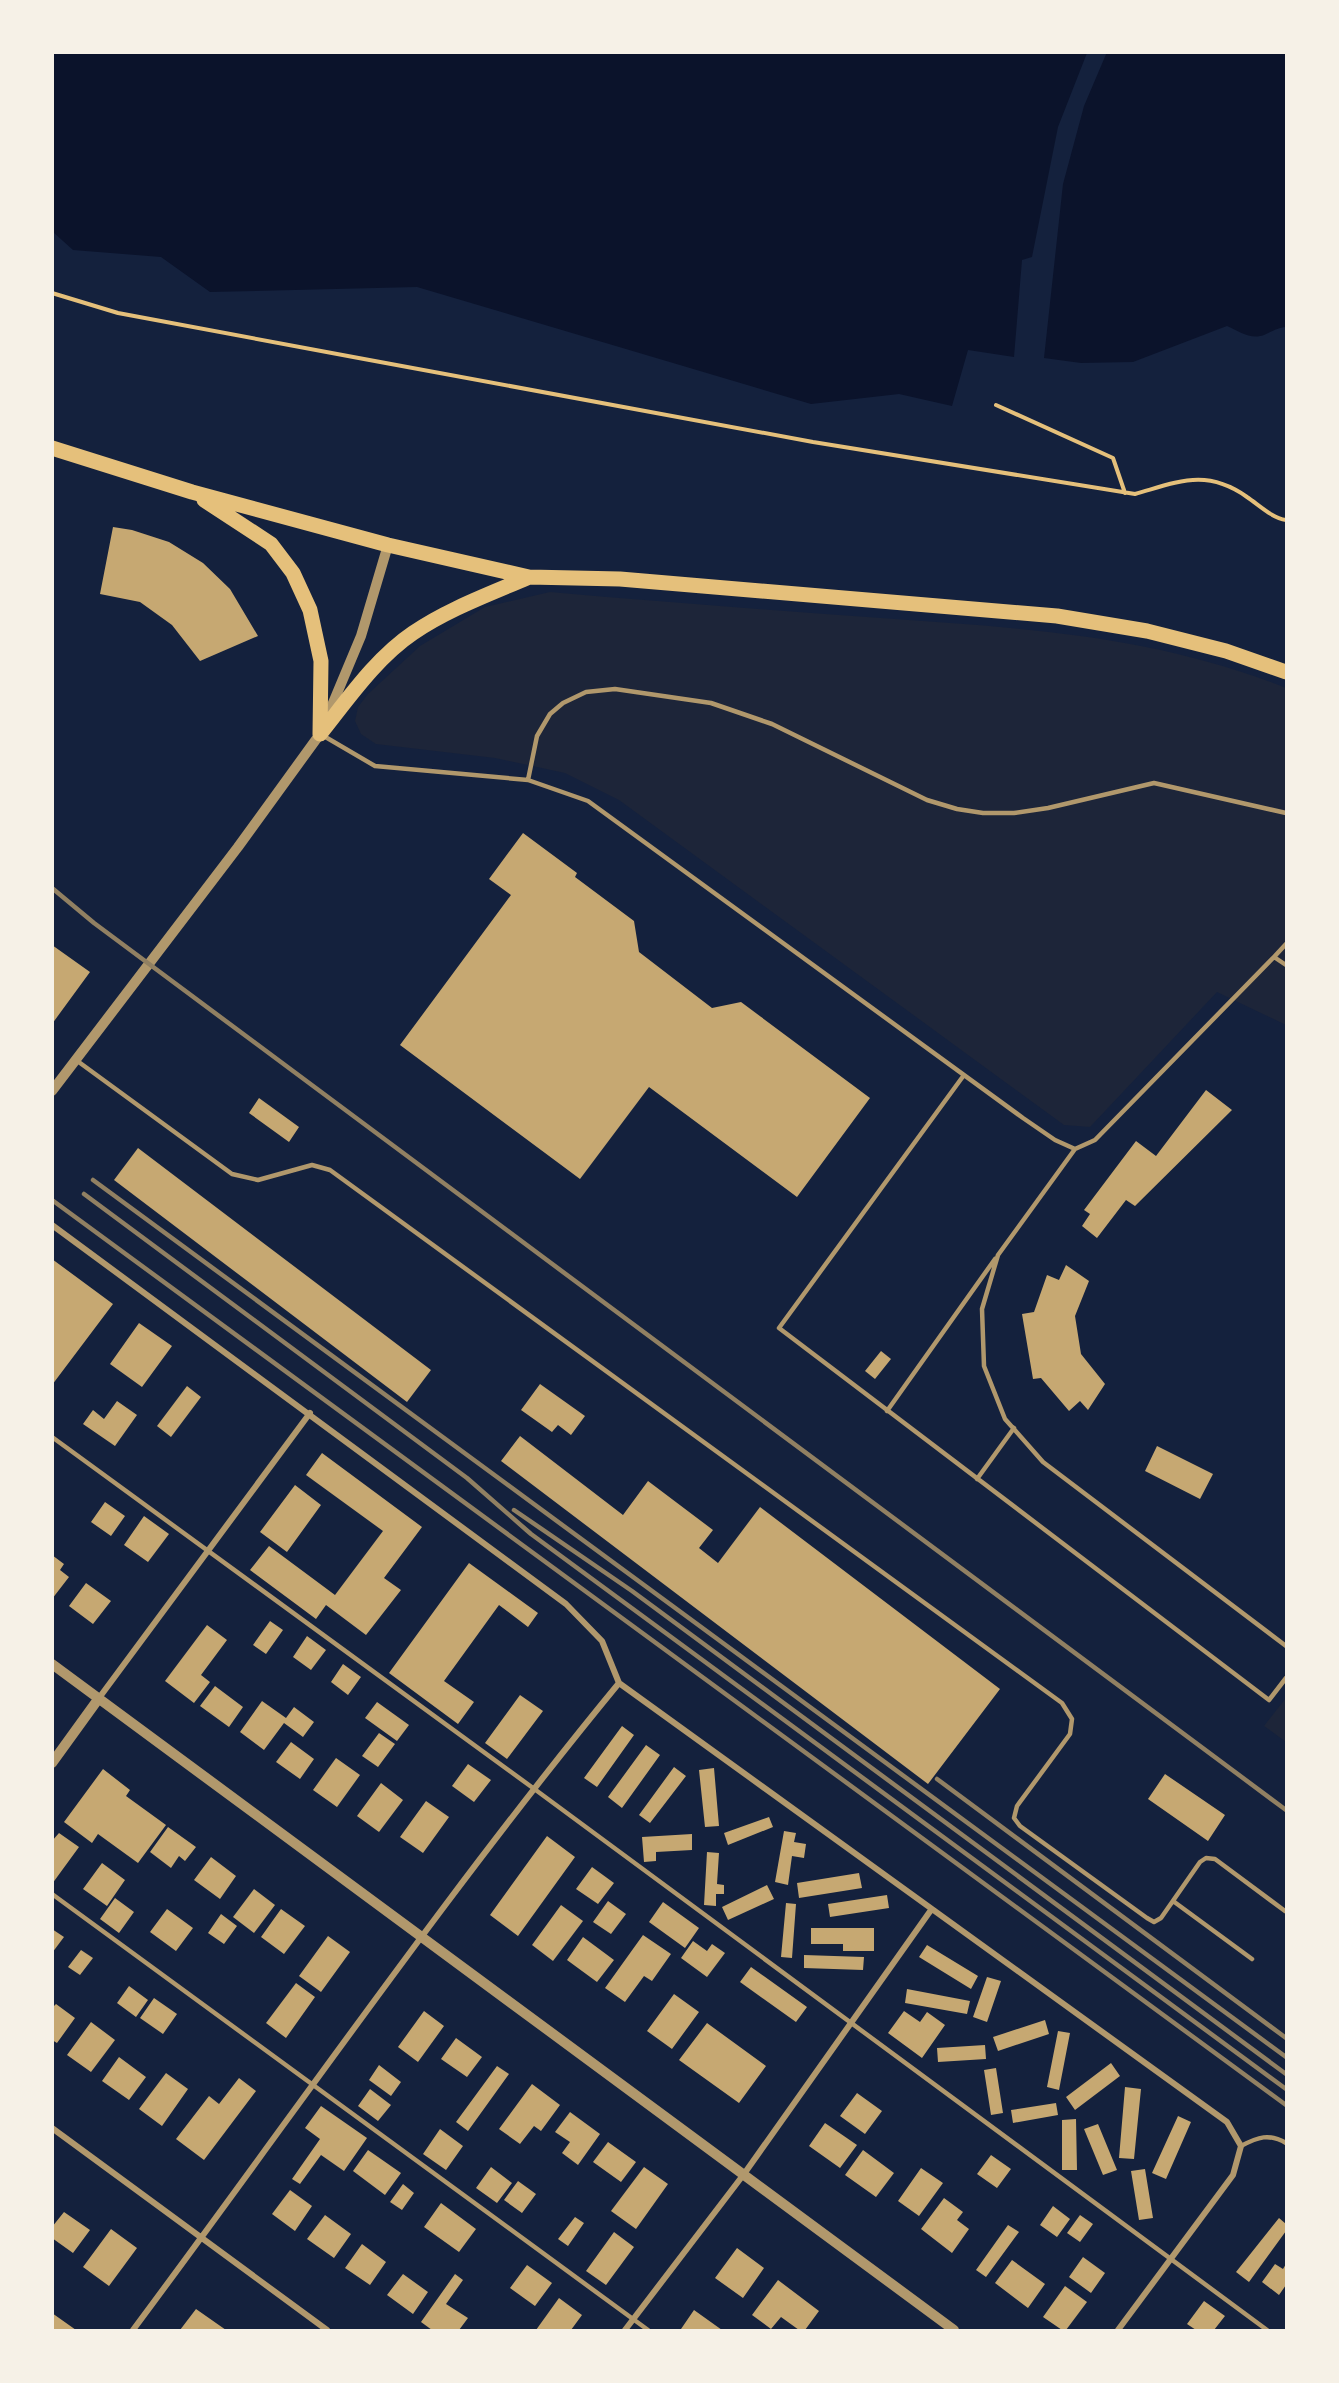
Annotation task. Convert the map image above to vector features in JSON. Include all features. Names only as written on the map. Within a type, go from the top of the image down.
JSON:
[{"type":"main road","points":[[52,448],[192,492],[388,544],[529,577],[620,579],[1057,616],[1147,631],[1226,651],[1287,672]]},
{"type":"main road","points":[[192,492],[271,544],[293,573],[310,610],[321,661],[320,734]]},
{"type":"main road","points":[[320,734],[382,659],[412,633],[448,612],[529,577]]},
{"type":"street","points":[[52,1091],[179,921],[238,847],[320,734],[361,636],[388,544]]},
{"type":"street","points":[[52,1225],[310,1413],[566,1604],[602,1641],[618,1683],[1227,2122],[1241,2146],[1233,2175],[1169,2258],[1118,2331]]},
{"type":"street","points":[[52,1763],[310,1413]]},
{"type":"street","points":[[52,1664],[954,2331]]},
{"type":"street","points":[[133,2331],[420,1936],[533,1788],[618,1683]]},
{"type":"street","points":[[625,2331],[744,2175],[931,1910]]},
{"type":"street","points":[[52,2128],[327,2331]]},
{"type":"lane","points":[[528,780],[537,736],[550,714],[563,703],[586,692],[615,690],[668,695],[711,703],[732,710],[772,724],[927,800],[983,813],[1014,813],[1048,808],[1154,783],[1287,813]]},
{"type":"lane","points":[[320,734],[375,766],[528,780],[588,801],[964,1075],[1055,1140],[1075,1149]]},
{"type":"lane","points":[[887,1411],[1075,1149],[1095,1140],[1287,944]]},
{"type":"lane","points":[[1274,957],[1287,965]]},
{"type":"lane","points":[[76,1060],[232,1174],[258,1180],[312,1165],[330,1170],[1062,1703],[1072,1719],[1070,1734],[1017,1806],[1014,1818],[1020,1826],[1147,1918],[1154,1922],[1161,1918],[1200,1862],[1206,1858],[1215,1859],[1286,1911]]},
{"type":"lane","points":[[964,1075],[779,1329],[1269,1700],[1287,1678]]},
{"type":"lane","points":[[998,1255],[981,1309],[984,1366],[1005,1419],[1043,1462],[1287,1647]]},
{"type":"lane","points":[[977,1479],[1014,1428]]},
{"type":"lane","points":[[52,1437],[533,1788],[1267,2331]]},
{"type":"lane","points":[[52,1894],[648,2331]]},
{"type":"lane","points":[[1173,1900],[1252,1959]]},
{"type":"lane","points":[[1241,2146],[1261,2136],[1275,2137],[1287,2143]]},
{"type":"path","points":[[52,292],[118,313],[294,346],[813,442],[1125,493],[1135,494],[1174,483],[1208,478],[1242,494],[1278,519],[1287,520]]},
{"type":"path","points":[[996,405],[1113,458],[1125,493]]},
{"type":"shaded area","points":[[1107,52],[1286,53],[1286,327],[1254,336],[1227,326],[1133,362],[1081,363],[1044,358],[1063,184],[1084,106]]},
{"type":"shaded area","points":[[52,53],[1087,53],[1058,127],[1032,257],[1022,260],[1014,357],[968,350],[952,406],[899,394],[811,404],[417,287],[210,292],[161,257],[73,250],[53,232]]},
{"type":"shaded area","points":[[550,592],[985,626],[1087,637],[1187,656],[1286,688],[1286,1025],[1217,992],[1090,1127],[1064,1125],[619,800],[565,773],[495,758],[376,744],[361,734],[355,721],[358,707],[368,694],[420,646],[485,607]]},
{"type":"shaded area","points":[[1286,1698],[1286,1742],[1264,1726]]},
{"type":"building","points":[[113,527],[132,530],[169,542],[203,563],[230,589],[258,636],[200,661],[172,625],[140,602],[100,594]]},
{"type":"building","points":[[523,833],[577,873],[575,877],[634,921],[639,952],[712,1008],[741,1002],[870,1098],[797,1197],[649,1087],[580,1179],[400,1045],[511,895],[489,879]]},
{"type":"building","points":[[52,945],[90,972],[52,1024]]},
{"type":"building","points":[[1206,1090],[1232,1110],[1135,1206],[1126,1200],[1097,1238],[1082,1226],[1090,1214],[1084,1210],[1136,1141],[1156,1156]]},
{"type":"building","points":[[259,1098],[299,1127],[289,1142],[249,1113]]},
{"type":"building","points":[[138,1148],[431,1370],[407,1402],[114,1180]]},
{"type":"building","points":[[52,1259],[113,1304],[52,1385]]},
{"type":"building","points":[[1066,1265],[1089,1281],[1075,1316],[1081,1354],[1105,1384],[1088,1410],[1080,1401],[1069,1411],[1041,1378],[1033,1379],[1022,1314],[1034,1312],[1047,1275],[1059,1280]]},
{"type":"building","points":[[139,1323],[172,1346],[142,1387],[110,1364]]},
{"type":"building","points":[[881,1351],[891,1359],[875,1379],[865,1371]]},
{"type":"building","points":[[540,1384],[585,1416],[571,1435],[558,1425],[552,1432],[521,1410]]},
{"type":"building","points":[[187,1386],[201,1397],[171,1437],[157,1426]]},
{"type":"building","points":[[117,1401],[137,1415],[115,1446],[83,1424],[93,1410],[104,1419]]},
{"type":"building","points":[[520,1436],[623,1515],[648,1481],[713,1530],[699,1548],[718,1563],[760,1507],[1000,1689],[928,1784],[501,1461]]},
{"type":"building","points":[[1157,1446],[1213,1474],[1200,1499],[1145,1471]]},
{"type":"building","points":[[322,1453],[422,1527],[384,1578],[401,1590],[366,1635],[326,1605],[316,1619],[250,1570],[269,1546],[335,1595],[383,1531],[306,1475]]},
{"type":"building","points":[[295,1485],[321,1505],[287,1552],[260,1532]]},
{"type":"building","points":[[105,1502],[125,1516],[111,1536],[91,1522]]},
{"type":"building","points":[[144,1516],[169,1534],[148,1562],[124,1545]]},
{"type":"building","points":[[52,1555],[64,1564],[60,1570],[69,1577],[52,1599]]},
{"type":"building","points":[[469,1563],[538,1613],[528,1627],[499,1605],[444,1681],[474,1702],[458,1724],[389,1673]]},
{"type":"building","points":[[86,1583],[111,1601],[93,1624],[69,1606]]},
{"type":"building","points":[[270,1621],[283,1630],[266,1654],[253,1645]]},
{"type":"building","points":[[207,1625],[227,1640],[201,1675],[210,1682],[194,1703],[165,1681]]},
{"type":"building","points":[[307,1636],[326,1650],[311,1670],[293,1657]]},
{"type":"building","points":[[343,1664],[361,1677],[348,1695],[331,1682]]},
{"type":"building","points":[[215,1686],[243,1707],[229,1727],[200,1706]]},
{"type":"building","points":[[520,1695],[543,1711],[507,1759],[485,1743]]},
{"type":"building","points":[[262,1701],[286,1718],[294,1707],[314,1722],[303,1737],[284,1723],[264,1750],[240,1732]]},
{"type":"building","points":[[377,1702],[409,1725],[397,1741],[365,1718]]},
{"type":"building","points":[[622,1726],[634,1735],[597,1787],[584,1778]]},
{"type":"building","points":[[379,1733],[395,1744],[378,1767],[362,1756]]},
{"type":"building","points":[[291,1742],[314,1759],[300,1779],[276,1762]]},
{"type":"building","points":[[646,1745],[660,1755],[622,1808],[608,1797]]},
{"type":"building","points":[[336,1758],[360,1775],[337,1807],[313,1790]]},
{"type":"building","points":[[468,1764],[491,1780],[474,1802],[452,1786]]},
{"type":"building","points":[[674,1767],[686,1776],[650,1823],[639,1815]]},
{"type":"building","points":[[714,1768],[719,1826],[705,1827],[699,1770]]},
{"type":"building","points":[[103,1769],[130,1790],[126,1796],[166,1825],[138,1863],[98,1834],[92,1843],[64,1822]]},
{"type":"building","points":[[1165,1774],[1225,1815],[1208,1841],[1148,1799]]},
{"type":"building","points":[[381,1783],[403,1800],[379,1832],[357,1816]]},
{"type":"building","points":[[426,1801],[449,1817],[423,1853],[400,1837]]},
{"type":"building","points":[[769,1817],[773,1827],[728,1845],[724,1833]]},
{"type":"building","points":[[168,1827],[196,1847],[185,1861],[179,1856],[171,1868],[150,1852]]},
{"type":"building","points":[[784,1831],[796,1833],[794,1842],[806,1844],[804,1858],[792,1856],[788,1885],[775,1882]]},
{"type":"building","points":[[59,1833],[79,1847],[52,1884],[52,1841]]},
{"type":"building","points":[[692,1834],[692,1850],[656,1852],[656,1861],[644,1862],[642,1837]]},
{"type":"building","points":[[547,1836],[575,1857],[518,1936],[490,1915]]},
{"type":"building","points":[[707,1852],[719,1853],[717,1884],[724,1885],[724,1894],[716,1894],[716,1906],[704,1905]]},
{"type":"building","points":[[211,1857],[236,1876],[220,1899],[194,1880]]},
{"type":"building","points":[[102,1863],[125,1880],[107,1906],[83,1889]]},
{"type":"building","points":[[592,1867],[614,1883],[598,1904],[576,1889]]},
{"type":"building","points":[[859,1873],[862,1888],[799,1898],[797,1883]]},
{"type":"building","points":[[767,1885],[774,1899],[728,1920],[722,1907]]},
{"type":"building","points":[[254,1889],[275,1905],[254,1933],[233,1917]]},
{"type":"building","points":[[887,1895],[889,1908],[830,1917],[828,1904]]},
{"type":"building","points":[[115,1898],[134,1912],[119,1933],[100,1919]]},
{"type":"building","points":[[608,1901],[626,1914],[611,1934],[593,1922]]},
{"type":"building","points":[[663,1902],[699,1928],[685,1948],[649,1922]]},
{"type":"building","points":[[786,1903],[796,1904],[792,1958],[781,1957]]},
{"type":"building","points":[[561,1905],[583,1921],[553,1961],[532,1945]]},
{"type":"building","points":[[167,1909],[193,1928],[176,1951],[150,1932]]},
{"type":"building","points":[[281,1909],[305,1926],[284,1954],[261,1937]]},
{"type":"building","points":[[221,1914],[237,1926],[224,1944],[208,1933]]},
{"type":"building","points":[[811,1928],[874,1928],[874,1951],[843,1951],[843,1944],[811,1944]]},
{"type":"building","points":[[52,1929],[64,1937],[52,1953]]},
{"type":"building","points":[[643,1935],[671,1954],[652,1981],[644,1976],[625,2002],[605,1988]]},
{"type":"building","points":[[328,1936],[350,1952],[321,1992],[299,1976]]},
{"type":"building","points":[[583,1937],[614,1960],[597,1982],[567,1960]]},
{"type":"building","points":[[693,1941],[707,1951],[712,1944],[725,1953],[707,1977],[681,1958]]},
{"type":"building","points":[[927,1945],[978,1976],[971,1989],[919,1957]]},
{"type":"building","points":[[81,1950],[93,1958],[80,1975],[68,1967]]},
{"type":"building","points":[[804,1955],[864,1957],[863,1970],[804,1968]]},
{"type":"building","points":[[751,1967],[807,2007],[796,2022],[740,1982]]},
{"type":"building","points":[[987,1977],[1001,1981],[987,2022],[973,2017]]},
{"type":"building","points":[[296,1983],[315,1997],[286,2038],[266,2023]]},
{"type":"building","points":[[129,1986],[148,2000],[136,2017],[117,2003]]},
{"type":"building","points":[[907,1989],[970,2001],[967,2014],[905,2003]]},
{"type":"building","points":[[674,1994],[699,2012],[672,2049],[647,2031]]},
{"type":"building","points":[[154,1998],[177,2014],[163,2034],[140,2018]]},
{"type":"building","points":[[56,2004],[75,2018],[57,2043],[52,2040],[52,2008]]},
{"type":"building","points":[[424,2011],[444,2026],[418,2062],[398,2047]]},
{"type":"building","points":[[904,2011],[920,2022],[927,2012],[945,2025],[922,2058],[888,2033]]},
{"type":"building","points":[[1045,2020],[1049,2034],[998,2051],[993,2037]]},
{"type":"building","points":[[91,2022],[115,2040],[91,2072],[67,2055]]},
{"type":"building","points":[[707,2023],[766,2066],[739,2103],[679,2060]]},
{"type":"building","points":[[1058,2031],[1070,2033],[1059,2090],[1047,2087]]},
{"type":"building","points":[[456,2038],[482,2057],[467,2077],[441,2059]]},
{"type":"building","points":[[985,2045],[986,2059],[938,2062],[937,2048]]},
{"type":"building","points":[[119,2057],[146,2077],[129,2100],[102,2081]]},
{"type":"building","points":[[1111,2063],[1120,2076],[1075,2110],[1066,2097]]},
{"type":"building","points":[[379,2065],[401,2082],[391,2096],[369,2080]]},
{"type":"building","points":[[497,2066],[509,2074],[468,2131],[456,2122]]},
{"type":"building","points":[[996,2068],[1003,2113],[991,2115],[984,2070]]},
{"type":"building","points":[[166,2073],[188,2089],[162,2126],[139,2109]]},
{"type":"building","points":[[239,2078],[256,2091],[204,2160],[176,2139],[209,2096],[219,2104]]},
{"type":"building","points":[[532,2084],[560,2105],[541,2131],[534,2126],[520,2144],[499,2129]]},
{"type":"building","points":[[1125,2087],[1141,2089],[1134,2159],[1119,2158]]},
{"type":"building","points":[[370,2089],[391,2105],[378,2121],[358,2106]]},
{"type":"building","points":[[857,2093],[882,2111],[865,2134],[840,2116]]},
{"type":"building","points":[[1056,2103],[1058,2115],[1013,2123],[1011,2110]]},
{"type":"building","points":[[321,2106],[367,2138],[344,2171],[321,2155],[300,2184],[292,2179],[320,2139],[305,2128]]},
{"type":"building","points":[[570,2112],[600,2134],[578,2165],[562,2153],[570,2142],[555,2132]]},
{"type":"building","points":[[1178,2116],[1191,2122],[1166,2179],[1152,2173]]},
{"type":"building","points":[[1076,2119],[1077,2170],[1062,2170],[1062,2120]]},
{"type":"building","points":[[825,2123],[857,2145],[840,2168],[809,2146]]},
{"type":"building","points":[[1098,2124],[1117,2170],[1103,2175],[1084,2129]]},
{"type":"building","points":[[440,2129],[463,2146],[446,2170],[423,2154]]},
{"type":"building","points":[[608,2142],[636,2162],[621,2182],[593,2162]]},
{"type":"building","points":[[368,2150],[401,2173],[385,2195],[353,2171]]},
{"type":"building","points":[[863,2150],[894,2173],[876,2197],[845,2175]]},
{"type":"building","points":[[991,2155],[1011,2169],[997,2188],[977,2174]]},
{"type":"building","points":[[491,2167],[512,2183],[497,2203],[476,2188]]},
{"type":"building","points":[[644,2167],[668,2184],[636,2229],[611,2211]]},
{"type":"building","points":[[921,2168],[943,2183],[919,2216],[898,2201]]},
{"type":"building","points":[[1145,2169],[1153,2218],[1139,2220],[1131,2171]]},
{"type":"building","points":[[518,2181],[536,2194],[522,2213],[504,2200]]},
{"type":"building","points":[[403,2184],[414,2193],[402,2210],[390,2202]]},
{"type":"building","points":[[290,2190],[312,2206],[295,2231],[272,2214]]},
{"type":"building","points":[[944,2198],[963,2212],[957,2220],[969,2229],[952,2253],[921,2229]]},
{"type":"building","points":[[441,2203],[476,2229],[459,2252],[424,2227]]},
{"type":"building","points":[[1053,2206],[1070,2219],[1057,2237],[1040,2225]]},
{"type":"building","points":[[64,2212],[90,2230],[73,2253],[52,2238],[52,2227]]},
{"type":"building","points":[[325,2215],[351,2234],[334,2258],[307,2239]]},
{"type":"building","points":[[1080,2215],[1093,2224],[1080,2242],[1067,2233]]},
{"type":"building","points":[[575,2217],[584,2223],[568,2246],[558,2239]]},
{"type":"building","points":[[1279,2218],[1286,2224],[1286,2231],[1249,2282],[1236,2272]]},
{"type":"building","points":[[1008,2225],[1019,2232],[986,2277],[976,2270]]},
{"type":"building","points":[[111,2229],[137,2248],[109,2286],[83,2267]]},
{"type":"building","points":[[614,2232],[634,2247],[606,2285],[586,2271]]},
{"type":"building","points":[[362,2244],[386,2262],[370,2285],[345,2268]]},
{"type":"building","points":[[737,2248],[764,2268],[743,2298],[715,2278]]},
{"type":"building","points":[[1083,2257],[1105,2273],[1091,2293],[1069,2277]]},
{"type":"building","points":[[1012,2260],[1045,2284],[1028,2308],[995,2283]]},
{"type":"building","points":[[1275,2264],[1283,2269],[1286,2264],[1286,2285],[1279,2295],[1262,2282]]},
{"type":"building","points":[[527,2265],[552,2283],[535,2306],[510,2288]]},
{"type":"building","points":[[403,2274],[428,2292],[413,2314],[387,2295]]},
{"type":"building","points":[[455,2274],[463,2280],[446,2304],[468,2318],[459,2330],[432,2330],[421,2322]]},
{"type":"building","points":[[778,2280],[819,2311],[805,2330],[799,2330],[781,2317],[771,2329],[752,2315]]},
{"type":"building","points":[[1065,2286],[1087,2302],[1066,2330],[1062,2330],[1043,2317]]},
{"type":"building","points":[[559,2298],[582,2315],[571,2330],[536,2330]]},
{"type":"building","points":[[1204,2301],[1225,2316],[1214,2330],[1196,2330],[1187,2324]]},
{"type":"building","points":[[196,2309],[226,2330],[180,2330]]},
{"type":"building","points":[[694,2310],[722,2330],[681,2329]]},
{"type":"building","points":[[52,2313],[76,2330],[52,2330]]},
{"type":"railway","points":[[52,888],[94,923],[1286,1810]]},
{"type":"railway","points":[[93,1180],[1286,2057]]},
{"type":"railway","points":[[84,1194],[467,1478],[531,1534],[1286,2089]]},
{"type":"railway","points":[[52,1200],[1286,2105]]},
{"type":"railway","points":[[514,1510],[632,1591],[1286,2074]]},
{"type":"railway","points":[[937,1779],[1286,2038]]}]
